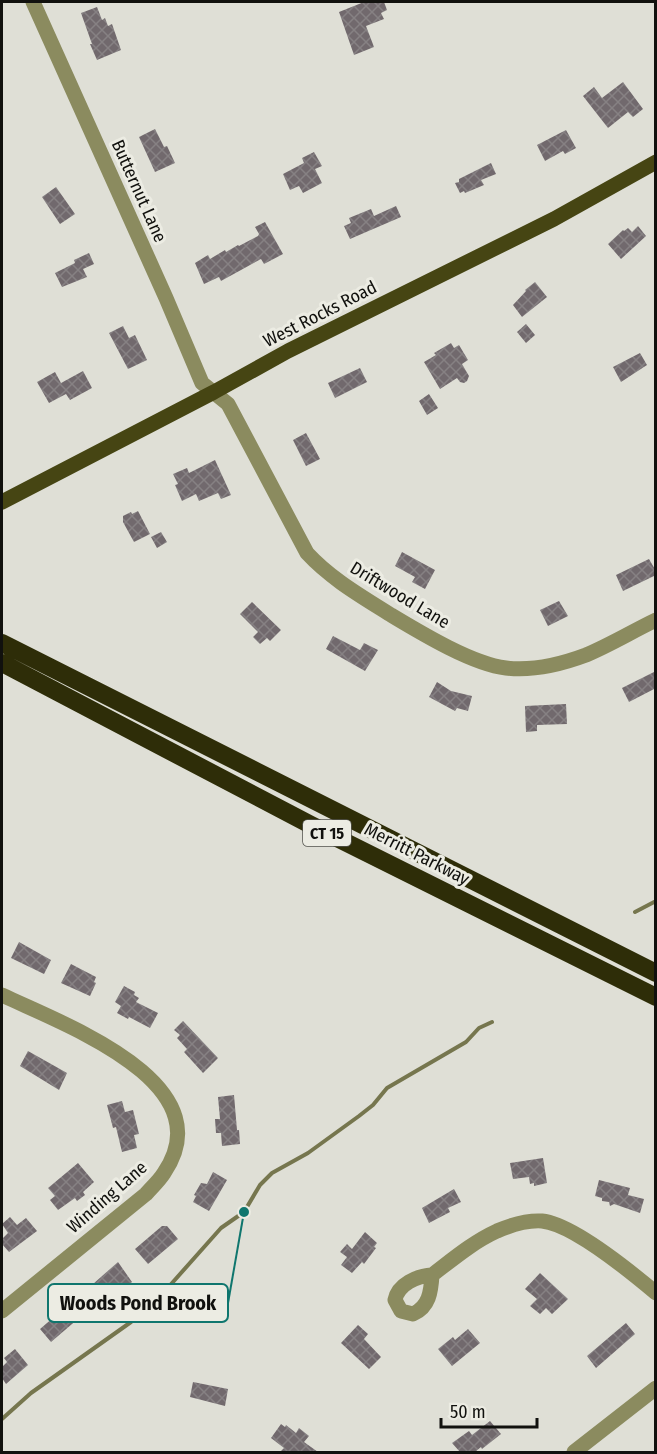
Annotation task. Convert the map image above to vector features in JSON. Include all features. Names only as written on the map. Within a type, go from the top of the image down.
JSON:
[{"type":"highway","name":"Merritt Parkway","points":[[2,643],[656,973]]},
{"type":"highway","name":"Merritt Parkway","points":[[2,663],[311,825],[656,997]]},
{"type":"main road","name":"West Rocks Road","points":[[2,502],[298,346],[584,203],[656,162]]},
{"type":"street","name":"Butternut Lane","points":[[33,2],[202,383],[214,392]]},
{"type":"street","name":"Driftwood Lane","points":[[214,392],[228,404],[307,553],[330,576],[406,624],[452,648],[495,666],[508,668],[544,666],[588,654],[656,620]]},
{"type":"street","name":"Winding Lane","points":[[2,995],[113,1050],[136,1066],[162,1090],[174,1113],[177,1126],[172,1159],[164,1173],[146,1194],[2,1311]]},
{"type":"street","points":[[432,1275],[469,1247],[495,1232],[521,1223],[543,1221],[556,1224],[580,1238],[629,1271],[656,1293]]},
{"type":"street","points":[[574,1452],[656,1388]]},
{"type":"building","points":[[364,2],[384,2],[387,10],[381,13],[384,19],[366,26],[374,47],[354,55],[339,12]]},
{"type":"building","points":[[97,7],[102,20],[105,18],[108,26],[112,24],[121,50],[97,60],[81,13]]},
{"type":"building","points":[[623,82],[643,109],[633,117],[628,112],[608,128],[583,96],[594,87],[602,98]]},
{"type":"building","points":[[155,129],[175,163],[155,172],[139,137]]},
{"type":"building","points":[[566,130],[576,148],[565,154],[563,151],[545,161],[537,145]]},
{"type":"building","points":[[314,152],[322,166],[315,169],[322,183],[303,193],[299,186],[290,190],[283,174],[304,163],[302,158]]},
{"type":"building","points":[[491,163],[496,174],[481,180],[484,185],[460,193],[455,183],[459,182],[459,179]]},
{"type":"building","points":[[56,187],[75,214],[60,224],[42,197]]},
{"type":"building","points":[[396,206],[401,217],[350,239],[344,226],[351,223],[349,218],[371,209],[374,216]]},
{"type":"building","points":[[265,222],[283,254],[264,264],[261,259],[221,281],[219,277],[204,284],[195,263],[208,255],[210,259],[258,236],[255,227]]},
{"type":"building","points":[[638,226],[646,236],[621,259],[608,244],[623,230],[628,228],[632,232]]},
{"type":"building","points":[[89,253],[94,264],[83,269],[87,277],[62,287],[55,273]]},
{"type":"building","points":[[535,282],[547,297],[522,317],[513,305]]},
{"type":"building","points":[[526,324],[535,335],[526,343],[517,332]]},
{"type":"building","points":[[123,326],[129,338],[135,335],[147,360],[128,369],[109,333]]},
{"type":"building","points":[[451,343],[454,348],[459,345],[468,360],[462,364],[469,376],[464,383],[457,378],[440,389],[424,362]]},
{"type":"building","points":[[640,353],[647,365],[621,382],[613,367]]},
{"type":"building","points":[[360,368],[367,382],[335,398],[328,383]]},
{"type":"building","points":[[83,371],[92,388],[70,400],[66,394],[49,403],[37,382],[55,372],[61,383]]},
{"type":"building","points":[[429,394],[438,408],[427,415],[419,401]]},
{"type":"building","points":[[306,433],[320,459],[306,466],[293,440]]},
{"type":"building","points":[[215,460],[231,495],[221,499],[218,493],[199,501],[196,494],[182,501],[173,474],[187,468],[189,473]]},
{"type":"building","points":[[138,511],[150,534],[134,542],[123,522],[123,516]]},
{"type":"building","points":[[161,532],[167,542],[157,548],[151,537]]},
{"type":"building","points":[[402,552],[435,570],[425,589],[412,582],[415,577],[395,566]]},
{"type":"building","points":[[649,559],[656,575],[623,591],[616,575]]},
{"type":"building","points":[[559,601],[568,616],[548,626],[540,610]]},
{"type":"building","points":[[252,602],[281,630],[270,641],[267,638],[260,644],[253,637],[258,632],[240,614]]},
{"type":"building","points":[[333,636],[360,650],[364,643],[378,650],[365,671],[326,649]]},
{"type":"building","points":[[656,671],[656,688],[629,702],[622,688]]},
{"type":"building","points":[[437,682],[451,691],[472,696],[468,711],[457,708],[455,711],[429,697]]},
{"type":"building","points":[[566,704],[567,724],[537,725],[537,731],[526,732],[525,706]]},
{"type":"building","points":[[19,942],[51,960],[44,974],[11,958]]},
{"type":"building","points":[[71,964],[96,977],[94,982],[96,983],[90,996],[61,983]]},
{"type":"building","points":[[124,986],[135,992],[134,995],[139,998],[136,1002],[158,1013],[150,1028],[117,1013],[121,1006],[115,1002]]},
{"type":"building","points":[[183,1021],[218,1058],[203,1073],[184,1052],[187,1049],[177,1038],[180,1035],[174,1030]]},
{"type":"building","points":[[28,1051],[67,1073],[59,1090],[20,1066]]},
{"type":"building","points":[[234,1095],[240,1144],[222,1146],[221,1133],[216,1133],[215,1119],[220,1119],[218,1097]]},
{"type":"building","points":[[122,1101],[125,1112],[133,1110],[139,1134],[134,1135],[137,1148],[122,1152],[116,1127],[113,1128],[107,1105]]},
{"type":"building","points":[[543,1158],[547,1183],[534,1186],[534,1183],[530,1184],[529,1177],[513,1179],[510,1163]]},
{"type":"building","points":[[78,1163],[94,1182],[83,1192],[85,1195],[77,1201],[75,1198],[58,1210],[50,1200],[55,1196],[48,1188]]},
{"type":"building","points":[[213,1172],[227,1180],[209,1211],[193,1202],[201,1183],[207,1184]]},
{"type":"building","points":[[599,1180],[630,1188],[628,1195],[644,1199],[640,1213],[614,1204],[610,1206],[609,1202],[602,1201],[602,1198],[595,1196]]},
{"type":"building","points":[[454,1189],[461,1202],[448,1208],[450,1212],[429,1223],[422,1208]]},
{"type":"building","points":[[10,1217],[17,1225],[26,1218],[37,1231],[9,1252],[2,1244],[2,1239],[8,1233],[2,1224]]},
{"type":"building","points":[[162,1226],[167,1226],[178,1239],[148,1264],[135,1249]]},
{"type":"building","points":[[365,1232],[377,1243],[374,1247],[376,1248],[364,1264],[362,1262],[352,1273],[341,1265],[347,1257],[340,1252],[347,1244],[352,1249]]},
{"type":"building","points":[[118,1262],[132,1282],[109,1302],[93,1284]]},
{"type":"building","points":[[540,1273],[568,1299],[552,1314],[546,1308],[540,1314],[530,1306],[537,1299],[525,1289]]},
{"type":"building","points":[[75,1299],[86,1312],[51,1342],[40,1329]]},
{"type":"building","points":[[626,1323],[635,1334],[596,1368],[587,1356]]},
{"type":"building","points":[[358,1325],[368,1334],[364,1339],[381,1357],[369,1369],[341,1343]]},
{"type":"building","points":[[468,1329],[480,1343],[452,1366],[438,1349],[453,1337],[455,1340]]},
{"type":"building","points":[[15,1349],[28,1365],[6,1384],[2,1378],[2,1367],[7,1362],[4,1358]]},
{"type":"building","points":[[193,1382],[228,1389],[225,1406],[190,1397]]},
{"type":"building","points":[[490,1421],[501,1434],[482,1449],[481,1447],[475,1452],[460,1452],[452,1443],[469,1431],[472,1435]]},
{"type":"building","points":[[281,1424],[296,1433],[299,1428],[309,1436],[304,1442],[318,1452],[280,1452],[284,1448],[271,1438]]},
{"type":"waterway","points":[[635,912],[656,901]]},
{"type":"waterway","points":[[2,1419],[31,1393],[131,1322],[157,1300],[221,1228],[244,1212],[260,1185],[272,1173],[308,1153],[359,1116],[373,1105],[387,1088],[466,1042],[479,1028],[492,1022]]},
{"type":"place","name":"Woods Pond Brook","points":[[244,1212]]}]
